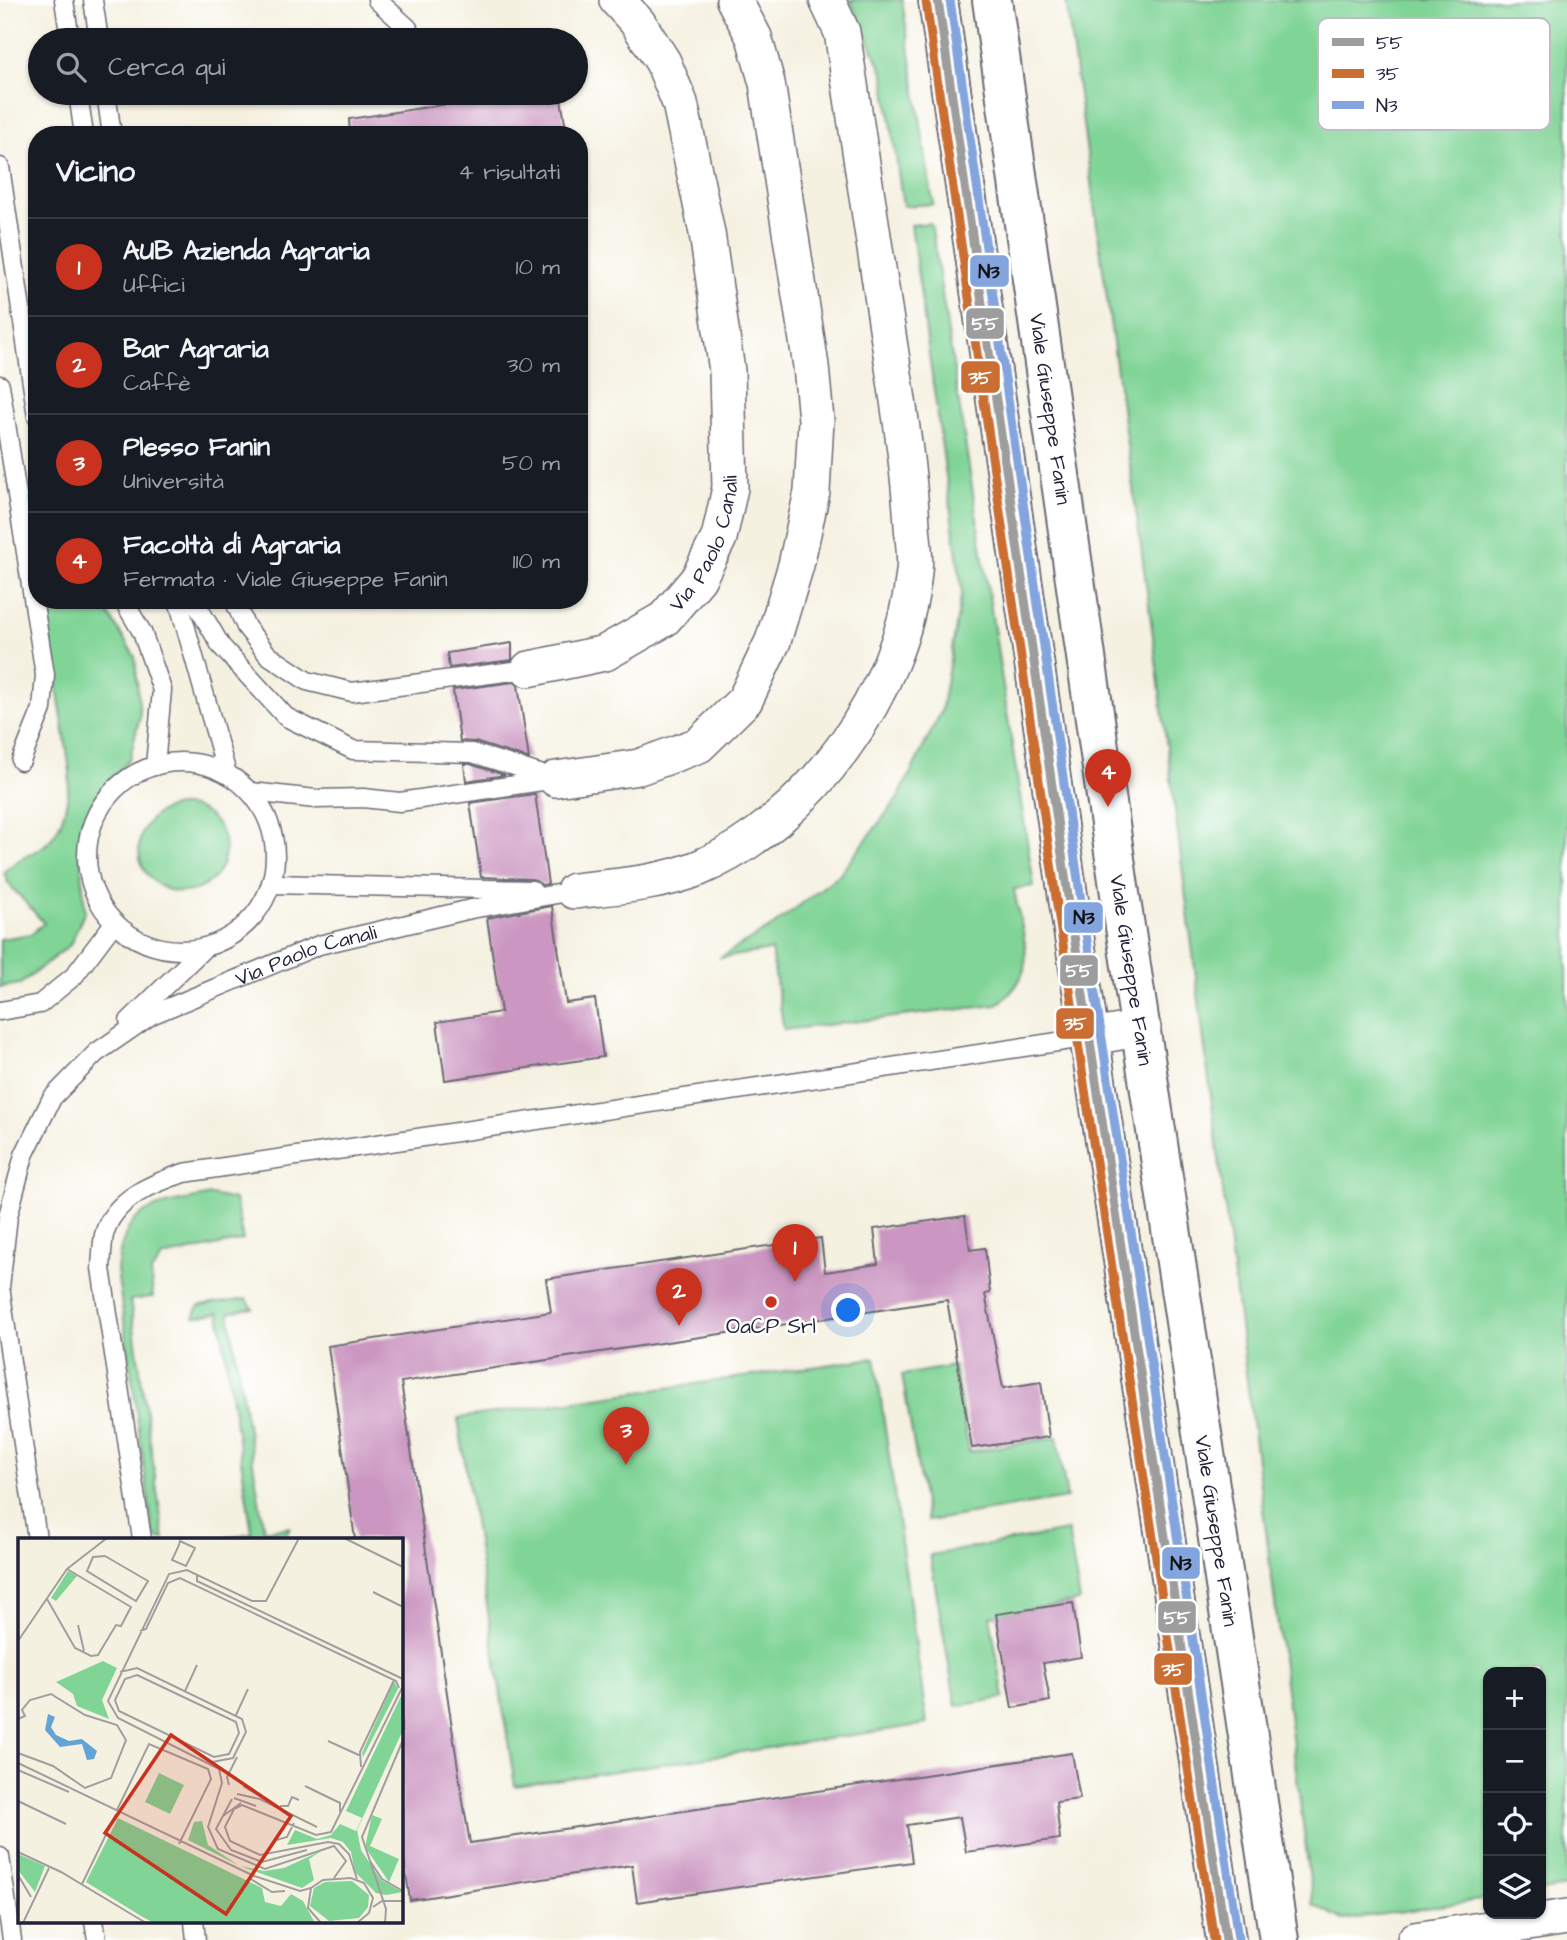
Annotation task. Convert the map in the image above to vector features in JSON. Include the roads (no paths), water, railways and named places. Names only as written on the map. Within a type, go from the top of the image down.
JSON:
[{"type":"main road","points":[[938,0],[1226,1940]]},
{"type":"main road","name":"Viale Giuseppe Fanin","points":[[994,5],[1119,887],[1143,1028],[1279,1940]]},
{"type":"street","name":"Via Paolo Canali","points":[[529,669],[604,653],[664,619],[704,569],[719,538],[730,488],[727,371],[707,233],[680,103],[663,61],[638,23],[617,0]]},
{"type":"street","points":[[556,779],[639,767],[699,745],[745,700],[772,640],[796,565],[812,492],[816,420],[811,366],[767,83],[754,37],[734,0]]},
{"type":"street","name":"Via Paolo Canali","points":[[575,891],[656,881],[699,868],[741,846],[786,810],[835,758],[873,703],[903,636],[914,571],[909,472],[842,32],[827,0]]},
{"type":"street","points":[[1091,1037],[1143,1028]]},
{"type":"street","points":[[1415,1940],[1567,1917]]},
{"type":"lane","points":[[64,0],[68,28]]},
{"type":"lane","points":[[93,0],[97,28]]},
{"type":"lane","points":[[377,0],[408,28]]},
{"type":"lane","points":[[80,105],[83,126]]},
{"type":"lane","points":[[108,105],[111,126]]},
{"type":"lane","points":[[0,167],[28,356]]},
{"type":"lane","points":[[0,385],[28,566]]},
{"type":"lane","points":[[22,761],[42,709],[45,676],[35,609]]},
{"type":"lane","points":[[128,609],[142,632],[162,690],[155,766]]},
{"type":"lane","points":[[181,609],[227,774]]},
{"type":"lane","points":[[199,609],[221,646],[286,717],[354,750],[472,753],[556,779]]},
{"type":"lane","name":"Via Paolo Canali","points":[[238,609],[246,627],[268,655],[307,681],[352,692],[529,669]]},
{"type":"lane","points":[[169,762],[199,763],[227,774],[251,792],[268,820],[275,852],[271,884],[257,913],[233,935],[204,948],[171,951],[140,942],[114,923],[93,889],[87,869],[88,840],[97,811],[116,787],[140,770],[169,762]]},
{"type":"lane","points":[[251,792],[316,799],[363,798],[400,802],[556,779]]},
{"type":"lane","name":"Via Paolo Canali","points":[[271,884],[575,891]]},
{"type":"lane","name":"Via Paolo Canali","points":[[96,1053],[151,1015],[319,946],[471,909],[575,891]]},
{"type":"lane","points":[[0,1011],[40,1004],[74,975],[114,923]]},
{"type":"lane","name":"Via Paolo Canali","points":[[37,1538],[0,1287],[8,1216],[24,1155],[52,1098],[204,948]]},
{"type":"lane","points":[[142,1538],[101,1268],[105,1233],[124,1203],[153,1183],[184,1173],[1091,1037]]},
{"type":"lane","points":[[0,1857],[12,1940]]},
{"type":"place","name":"Facoltà di Agraria","points":[[1108,807]]},
{"type":"place","name":"AUB Azienda Agraria","points":[[795,1282]]},
{"type":"place","name":"OaCP Srl","points":[[771,1302]]},
{"type":"place","name":"Bar Agraria","points":[[679,1326]]},
{"type":"place","name":"Plesso Fanin","points":[[626,1465]]}]
